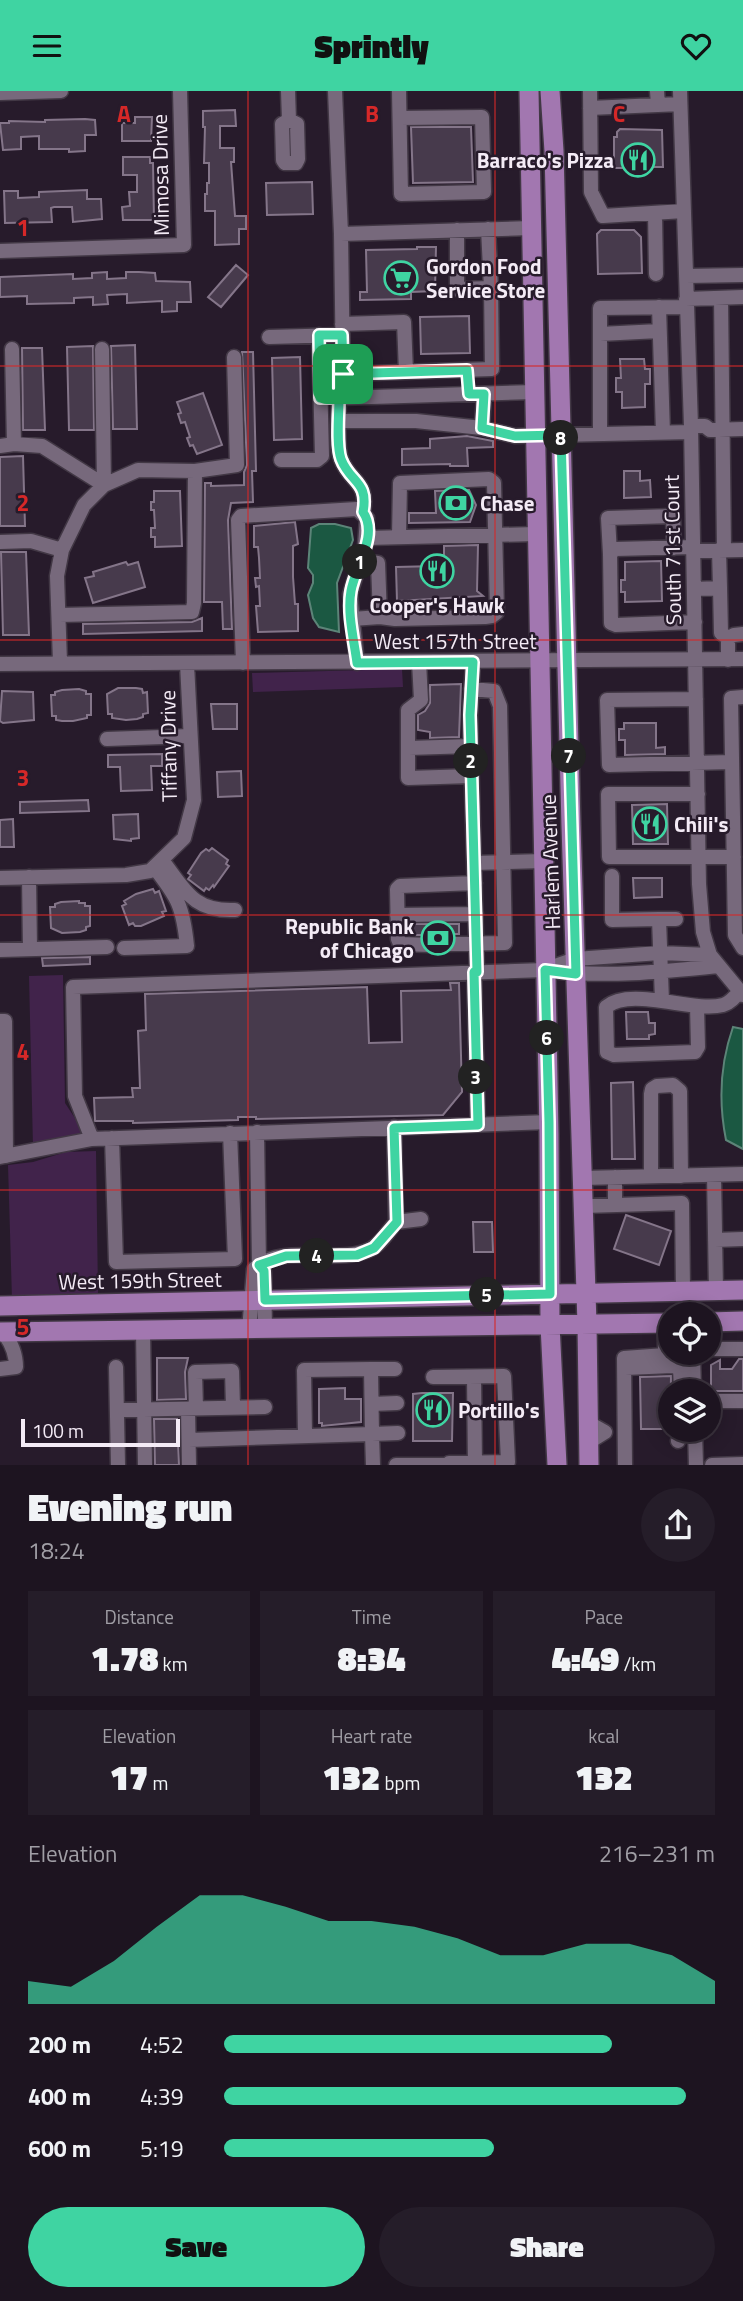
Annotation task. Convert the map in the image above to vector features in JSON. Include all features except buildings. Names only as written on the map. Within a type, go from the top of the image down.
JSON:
[{"type":"main road","name":"Harlem Avenue","points":[[529,91],[549,1122],[550,1325],[557,1465]]},
{"type":"main road","name":"Harlem Avenue","points":[[550,91],[554,151],[586,1294],[594,1432],[589,1465]]},
{"type":"main road","name":"West 159th Street","points":[[0,1306],[743,1290]]},
{"type":"main road","points":[[721,1322],[743,1321]]},
{"type":"main road","points":[[2,1332],[658,1323]]},
{"type":"street","points":[[0,93],[61,91]]},
{"type":"street","name":"Mimosa Drive","points":[[0,251],[184,245],[180,91]]},
{"type":"street","points":[[288,91],[289,120]]},
{"type":"street","points":[[335,91],[343,374],[492,369],[488,229]]},
{"type":"street","points":[[399,91],[401,194],[484,192],[482,117],[400,118]]},
{"type":"street","points":[[590,91],[591,192],[603,216],[684,211]]},
{"type":"street","points":[[590,108],[657,98],[680,98]]},
{"type":"street","name":"South 71st Court","points":[[680,98],[703,932],[714,960],[741,993]]},
{"type":"street","points":[[655,213],[656,274]]},
{"type":"street","points":[[341,234],[531,228]]},
{"type":"street","points":[[457,230],[457,289],[491,288]]},
{"type":"street","points":[[686,276],[743,275]]},
{"type":"street","points":[[600,434],[600,308],[659,307],[743,297]]},
{"type":"street","points":[[721,298],[716,430],[722,550],[721,633],[728,638],[736,660]]},
{"type":"street","points":[[659,307],[663,433]]},
{"type":"street","points":[[270,337],[319,335],[342,329],[404,322],[405,372]]},
{"type":"street","points":[[600,334],[660,331]]},
{"type":"street","points":[[281,460],[317,460],[322,456],[319,335]]},
{"type":"street","points":[[12,349],[7,445],[42,446],[104,485]]},
{"type":"street","points":[[102,349],[104,485]]},
{"type":"street","points":[[60,662],[57,576],[62,550],[85,505],[104,485],[138,470],[195,471],[237,464],[234,357]]},
{"type":"street","points":[[467,370],[469,394]]},
{"type":"street","points":[[320,398],[534,392]]},
{"type":"street","points":[[482,428],[484,394]]},
{"type":"street","points":[[339,398],[340,457],[347,471],[362,487],[366,499],[363,512]]},
{"type":"street","points":[[339,421],[406,421],[482,428],[515,436],[691,432],[705,426],[716,430],[743,429]]},
{"type":"street","points":[[59,615],[192,612],[195,471]]},
{"type":"street","points":[[352,619],[492,616],[497,612],[499,602],[494,483],[489,479],[400,483],[399,537]]},
{"type":"street","points":[[243,663],[238,520],[241,516],[357,509],[363,512],[367,519],[367,538],[350,594],[357,663]]},
{"type":"street","points":[[674,548],[673,516],[608,518],[611,623],[695,622]]},
{"type":"street","points":[[367,538],[537,534]]},
{"type":"street","points":[[0,542],[31,541],[62,550]]},
{"type":"street","points":[[610,554],[615,549],[743,550]]},
{"type":"street","points":[[360,561],[378,563],[380,617]]},
{"type":"street","points":[[694,589],[720,588]]},
{"type":"street","points":[[728,638],[743,634]]},
{"type":"street","name":"West 157th Street","points":[[0,664],[736,660]]},
{"type":"street","points":[[419,662],[421,700],[408,710],[408,778],[471,776]]},
{"type":"street","points":[[473,662],[471,776],[477,944],[478,1125]]},
{"type":"street","name":"Tiffany Drive","points":[[158,863],[184,838],[194,800],[187,664]]},
{"type":"street","points":[[446,944],[505,943],[500,706],[494,691],[471,689]]},
{"type":"street","points":[[743,698],[731,698],[735,935],[743,949]]},
{"type":"street","points":[[696,699],[607,700],[609,765],[732,762]]},
{"type":"street","points":[[107,739],[190,736]]},
{"type":"street","points":[[409,748],[471,746]]},
{"type":"street","points":[[698,794],[608,794],[609,857],[734,857]]},
{"type":"street","points":[[474,863],[543,861]]},
{"type":"street","points":[[0,878],[126,875],[150,871],[158,863]]},
{"type":"street","points":[[158,863],[209,909],[236,910]]},
{"type":"street","points":[[124,948],[187,946],[180,902],[158,863]]},
{"type":"street","points":[[612,876],[612,920],[676,919]]},
{"type":"street","points":[[29,877],[30,949]]},
{"type":"street","points":[[430,945],[400,944],[397,888],[475,883]]},
{"type":"street","points":[[397,915],[475,913]]},
{"type":"street","points":[[659,919],[662,1001]]},
{"type":"street","points":[[0,950],[107,947]]},
{"type":"street","points":[[92,1139],[75,1096],[73,987],[545,970],[660,953],[714,960]]},
{"type":"street","points":[[576,967],[660,972],[714,960]]},
{"type":"street","points":[[697,1006],[698,1047],[695,1052],[614,1055],[607,1052],[606,1007],[612,1002],[662,1001],[697,1006],[724,1005],[741,993]]},
{"type":"street","points":[[0,1021],[5,1021],[3,1156],[92,1139],[549,1122]]},
{"type":"street","points":[[651,1176],[652,1089],[673,1085],[680,1091],[681,1176]]},
{"type":"street","points":[[394,1128],[397,1222]]},
{"type":"street","points":[[257,1132],[259,1265],[264,1271],[258,1300],[257,1329]]},
{"type":"street","points":[[112,1138],[116,1262],[235,1259],[230,1133]]},
{"type":"street","points":[[583,1178],[743,1174]]},
{"type":"street","points":[[714,1175],[716,1291]]},
{"type":"street","points":[[615,1177],[615,1205]]},
{"type":"street","points":[[584,1206],[682,1203],[683,1291]]},
{"type":"street","points":[[259,1265],[286,1256],[357,1255],[374,1248],[397,1222],[421,1219]]},
{"type":"street","points":[[715,1240],[743,1239]]},
{"type":"street","points":[[143,1331],[145,1465]]},
{"type":"street","points":[[0,1369],[16,1367],[10,1340],[2,1332]]},
{"type":"street","points":[[16,1358],[27,1338],[37,1332]]},
{"type":"street","points":[[721,1349],[743,1349]]},
{"type":"street","points":[[625,1465],[624,1357],[658,1355]]},
{"type":"street","points":[[625,1368],[672,1366],[680,1368],[680,1379]]},
{"type":"street","points":[[116,1367],[118,1465]]},
{"type":"street","points":[[371,1369],[373,1465]]},
{"type":"street","points":[[306,1435],[304,1370],[395,1369]]},
{"type":"street","points":[[189,1465],[195,1372],[232,1371],[233,1407]]},
{"type":"street","points":[[396,1465],[508,1463],[504,1376],[433,1377]]},
{"type":"street","points":[[474,1377],[475,1464]]},
{"type":"street","points":[[372,1397],[397,1403]]},
{"type":"street","points":[[721,1401],[743,1401]]},
{"type":"street","points":[[118,1410],[265,1407]]},
{"type":"street","points":[[594,1432],[625,1432]]},
{"type":"street","points":[[189,1440],[398,1433]]},
{"type":"street","points":[[695,1442],[696,1465]]},
{"type":"street","points":[[712,1465],[743,1464]]},
{"type":"shaded area","points":[[319,524],[351,528],[353,540],[337,583],[339,632],[319,627],[313,618],[308,595],[313,583],[313,575],[308,568],[311,528]]},
{"type":"shaded area","points":[[402,669],[403,687],[253,692],[252,673]]},
{"type":"shaded area","points":[[63,975],[65,1103],[86,1135],[33,1147],[29,976]]},
{"type":"shaded area","points":[[733,1027],[743,1029],[743,1149],[726,1140],[722,1111],[723,1068]]},
{"type":"shaded area","points":[[96,1151],[98,1293],[12,1299],[8,1165],[33,1162],[66,1152]]},
{"type":"place","name":"Barraco's Pizza","points":[[638,160]]},
{"type":"place","name":"Gordon Food Service Store","points":[[401,278]]},
{"type":"place","name":"Chase","points":[[456,503]]},
{"type":"place","name":"Cooper's Hawk","points":[[437,571]]},
{"type":"place","name":"Chili's","points":[[650,824]]},
{"type":"place","name":"Republic Bank of Chicago","points":[[438,938]]},
{"type":"place","name":"Portillo's","points":[[433,1410]]},
{"type":"route","points":[[319,335],[342,335],[343,374],[467,370],[469,394],[484,394],[482,428],[515,436],[561,435],[576,974],[545,970],[550,1294],[265,1300],[264,1271],[259,1265],[286,1256],[357,1255],[374,1248],[397,1222],[394,1128],[478,1125],[470,715],[473,662],[357,663],[350,600],[351,588],[367,538],[367,519],[363,512],[366,499],[362,487],[347,471],[340,457],[339,398],[320,398],[319,335]]}]
